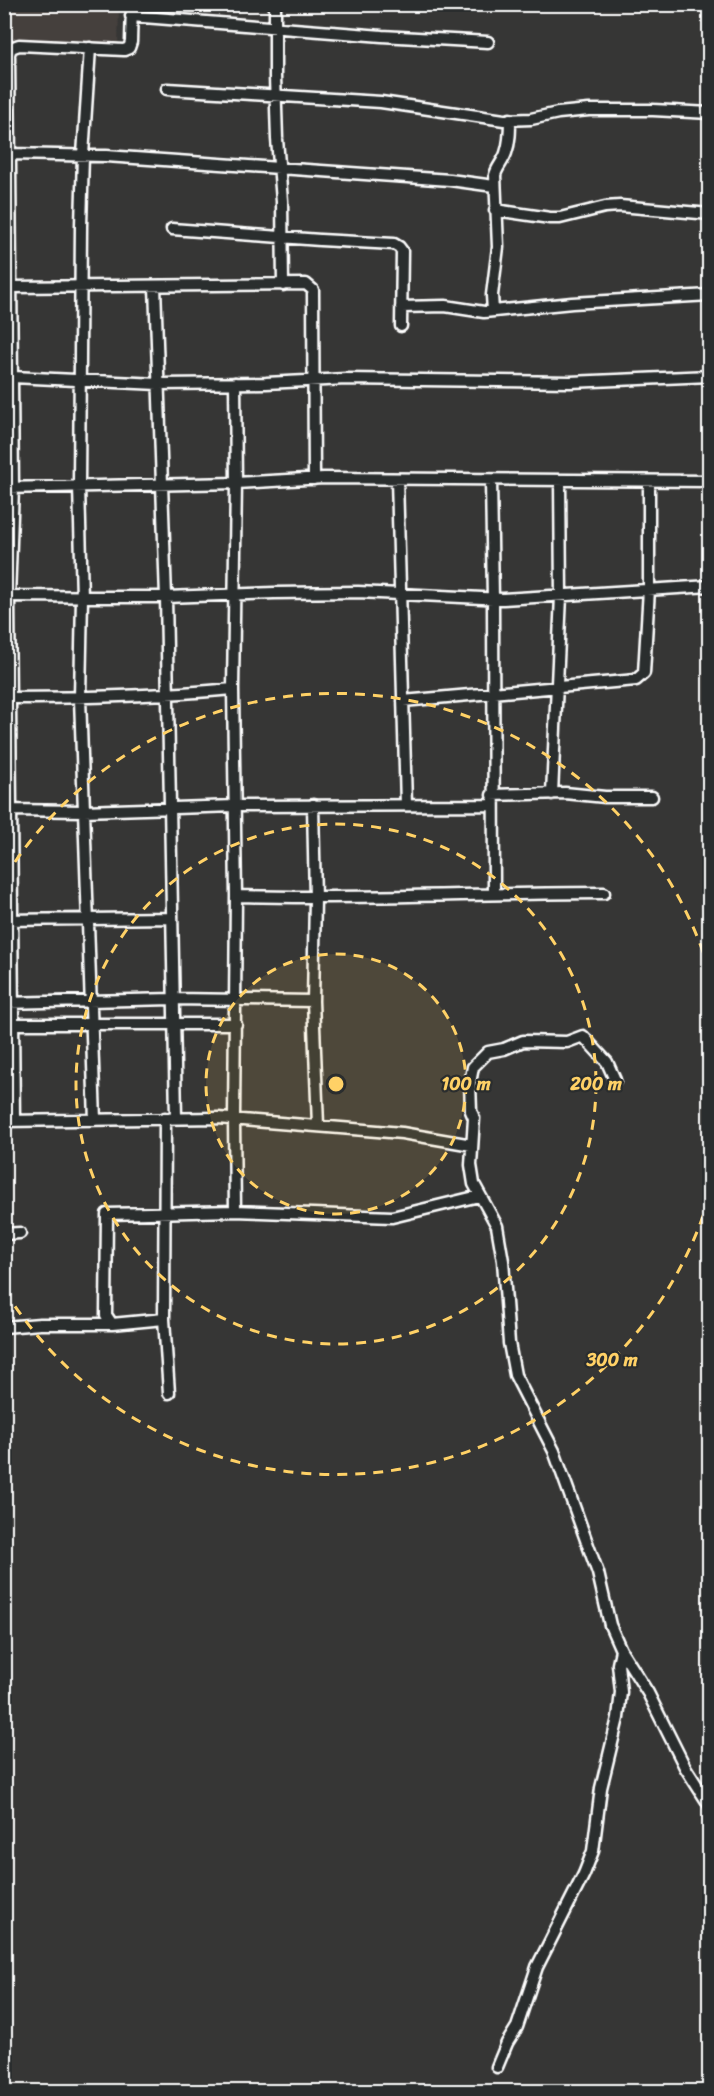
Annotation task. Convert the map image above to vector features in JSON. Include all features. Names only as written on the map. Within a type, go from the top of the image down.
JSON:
[{"type":"street","points":[[275,4],[275,97],[280,169],[283,285]]},
{"type":"street","points":[[472,1145],[402,1133],[234,1119],[10,1120],[14,1024],[9,1003],[7,596],[13,377],[9,356],[12,286],[8,199],[10,154],[8,48],[19,45],[124,50],[129,48],[131,10],[276,28],[488,42]]},
{"type":"street","points":[[90,48],[83,155],[80,698],[95,1120]]},
{"type":"street","points":[[167,89],[381,102],[510,119],[589,110],[710,113]]},
{"type":"street","points":[[494,311],[492,295],[498,247],[494,186],[497,168],[506,153],[510,139],[510,119]]},
{"type":"street","points":[[10,154],[83,155],[450,180],[494,186]]},
{"type":"street","points":[[495,210],[550,218],[620,206],[710,213]]},
{"type":"street","points":[[172,229],[394,244],[402,251],[401,326]]},
{"type":"street","points":[[12,286],[306,284],[310,286],[313,290],[314,479]]},
{"type":"street","points":[[155,286],[166,597],[174,1023],[171,1118],[163,1214],[164,1318],[169,1393]]},
{"type":"street","points":[[401,307],[445,306],[469,311],[494,311],[550,305],[710,295]]},
{"type":"street","points":[[13,377],[158,384],[357,379],[570,382],[710,376]]},
{"type":"street","points":[[235,383],[235,594],[232,689],[236,896],[235,1211]]},
{"type":"street","points":[[9,488],[314,479],[710,481]]},
{"type":"street","points":[[398,479],[406,805]]},
{"type":"street","points":[[491,480],[494,892]]},
{"type":"street","points":[[552,794],[561,596],[560,480]]},
{"type":"street","points":[[403,700],[556,685],[636,680],[644,673],[649,589],[649,481]]},
{"type":"street","points":[[7,596],[166,597],[358,592],[493,599],[710,586]]},
{"type":"street","points":[[8,698],[167,695],[232,689]]},
{"type":"street","points":[[8,810],[84,811],[235,806],[406,805],[552,794],[652,797]]},
{"type":"street","points":[[313,806],[315,899],[313,1001],[318,1125]]},
{"type":"street","points":[[236,896],[315,899],[494,892],[604,892]]},
{"type":"street","points":[[9,920],[171,918]]},
{"type":"street","points":[[9,1003],[173,999],[313,1001]]},
{"type":"street","points":[[14,1024],[236,1024]]},
{"type":"street","points":[[615,1080],[607,1062],[584,1036],[567,1042],[523,1041],[504,1049],[488,1052],[473,1067],[470,1083],[471,1111],[474,1118],[471,1165],[474,1184],[497,1226],[503,1261],[509,1343],[515,1375],[554,1451],[598,1573],[610,1625],[621,1650],[648,1693],[681,1760],[710,1806]]},
{"type":"street","points":[[111,1324],[106,1315],[107,1214],[235,1211],[392,1217],[480,1196]]},
{"type":"street","points":[[4,1234],[20,1233]]},
{"type":"street","points":[[4,1327],[40,1324],[111,1324],[164,1318]]},
{"type":"street","points":[[498,2067],[507,2043],[517,2027],[537,1967],[584,1874],[593,1851],[601,1788],[618,1718],[621,1692],[618,1664],[621,1650]]},
{"type":"shaded area","points":[[5,5],[119,5],[118,46],[5,45]]}]
